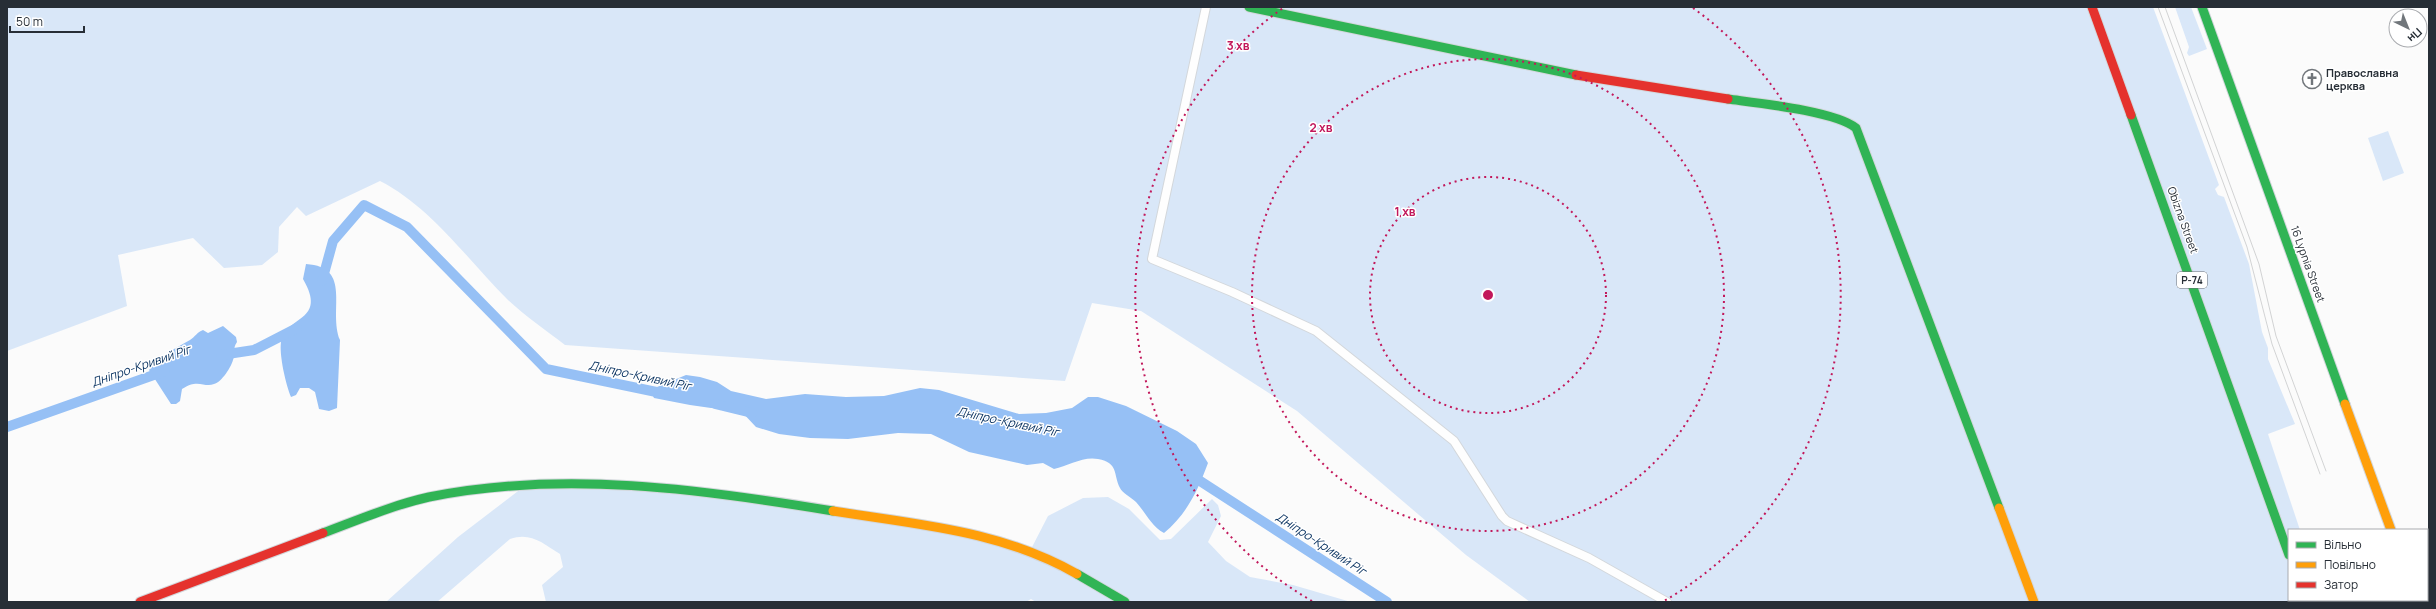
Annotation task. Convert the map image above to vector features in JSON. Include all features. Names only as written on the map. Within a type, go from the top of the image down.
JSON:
[{"type":"street","points":[[1206,7],[1152,259],[1232,292],[1316,331],[1454,441],[1502,516],[1507,521],[1589,558],[1667,602]]},
{"type":"street","points":[[1249,7],[1566,73],[1669,92],[1763,104],[1850,123],[1856,128],[1860,137],[2034,602]]},
{"type":"street","name":"Obizna Street","points":[[2092,7],[2288,552]]},
{"type":"street","name":"16 Lypnia Street","points":[[2202,7],[2392,529]]},
{"type":"street","points":[[140,602],[322,533],[428,498],[497,488],[556,484],[667,489],[821,508],[973,533],[1030,551],[1079,574],[1125,602]]},
{"type":"shaded area","points":[[7,7],[2153,7],[2219,185],[2215,189],[2218,195],[2224,197],[2249,264],[2262,332],[2268,348],[2268,359],[2295,424],[2268,434],[2300,529],[2288,529],[2288,601],[2325,602],[1530,602],[1466,555],[1297,411],[1141,311],[1092,303],[1065,381],[565,345],[507,299],[432,219],[416,205],[380,181],[306,216],[297,207],[279,227],[278,252],[262,265],[224,268],[193,238],[118,255],[127,306],[7,351]]},
{"type":"shaded area","points":[[2175,7],[2191,7],[2207,49],[2189,56],[2187,53],[2189,47]]},
{"type":"shaded area","points":[[2388,131],[2404,173],[2383,181],[2368,138]]},
{"type":"shaded area","points":[[526,485],[667,489],[973,533],[1030,551],[1048,516],[1083,498],[1108,497],[1129,509],[1160,540],[1171,539],[1212,499],[1218,505],[1221,516],[1208,542],[1226,561],[1250,577],[1293,585],[1351,602],[1036,602],[1031,599],[1026,602],[546,602],[542,585],[563,567],[560,554],[536,540],[517,537],[510,539],[437,602],[386,602],[458,537]]},
{"type":"water","points":[[306,264],[320,267],[329,273],[334,281],[336,292],[337,328],[340,340],[337,408],[329,411],[319,409],[315,392],[309,388],[300,388],[296,395],[291,397],[282,362],[281,342],[284,333],[308,311],[311,303],[309,293],[303,279]]},
{"type":"water","points":[[223,326],[236,337],[237,342],[233,360],[226,374],[217,383],[210,385],[192,384],[182,389],[180,401],[176,404],[171,404],[149,370],[163,356],[190,340],[201,331],[203,330],[208,333]]},
{"type":"water","points":[[686,375],[717,382],[731,391],[766,399],[805,394],[846,397],[884,396],[920,388],[939,390],[1019,414],[1046,413],[1072,408],[1088,397],[1098,397],[1126,406],[1177,431],[1196,444],[1208,463],[1191,501],[1179,518],[1164,533],[1152,523],[1136,502],[1121,490],[1112,466],[1105,461],[1092,458],[1054,469],[1043,463],[1027,465],[969,452],[931,434],[898,433],[848,439],[810,438],[779,434],[756,427],[740,410],[724,407],[711,408],[654,398],[652,394],[657,387]]},
{"type":"waterway","name":"Дніпро-Кривий Ріг","points":[[322,281],[333,241],[364,205],[407,227],[546,369],[666,394]]},
{"type":"waterway","name":"Дніпро-Кривий Ріг","points":[[221,355],[254,350],[297,328]]},
{"type":"waterway","name":"Дніпро-Кривий Ріг","points":[[7,427],[165,371]]},
{"type":"waterway","name":"Дніпро-Кривий Ріг","points":[[715,404],[752,413]]},
{"type":"waterway","name":"Дніпро-Кривий Ріг","points":[[1189,477],[1197,479],[1387,602]]},
{"type":"tram line","points":[[2158,7],[2247,247],[2272,344],[2320,474]]},
{"type":"tram line","points":[[2165,7],[2259,264],[2276,336],[2326,471]]},
{"type":"traffic: fast","points":[[1249,7],[1576,75]]},
{"type":"traffic: fast","points":[[2202,7],[2345,404]]},
{"type":"traffic: fast","points":[[1728,99],[1776,105],[1814,112],[1846,122],[1856,128],[1999,508]]},
{"type":"traffic: fast","points":[[2131,115],[2288,552]]},
{"type":"traffic: fast","points":[[323,533],[389,508],[416,500],[479,489],[530,485],[580,484],[682,490],[833,511]]},
{"type":"traffic: fast","points":[[1077,574],[1125,602]]},
{"type":"traffic: slow","points":[[2345,404],[2391,529]]},
{"type":"traffic: slow","points":[[1999,508],[2034,602]]},
{"type":"traffic: slow","points":[[833,511],[928,525],[988,538],[1048,559],[1077,574]]},
{"type":"traffic: jam","points":[[2092,7],[2131,115]]},
{"type":"traffic: jam","points":[[1576,75],[1728,99]]},
{"type":"traffic: jam","points":[[140,602],[323,533]]},
{"type":"place","name":"Православна церква","points":[[2312,79]]}]
